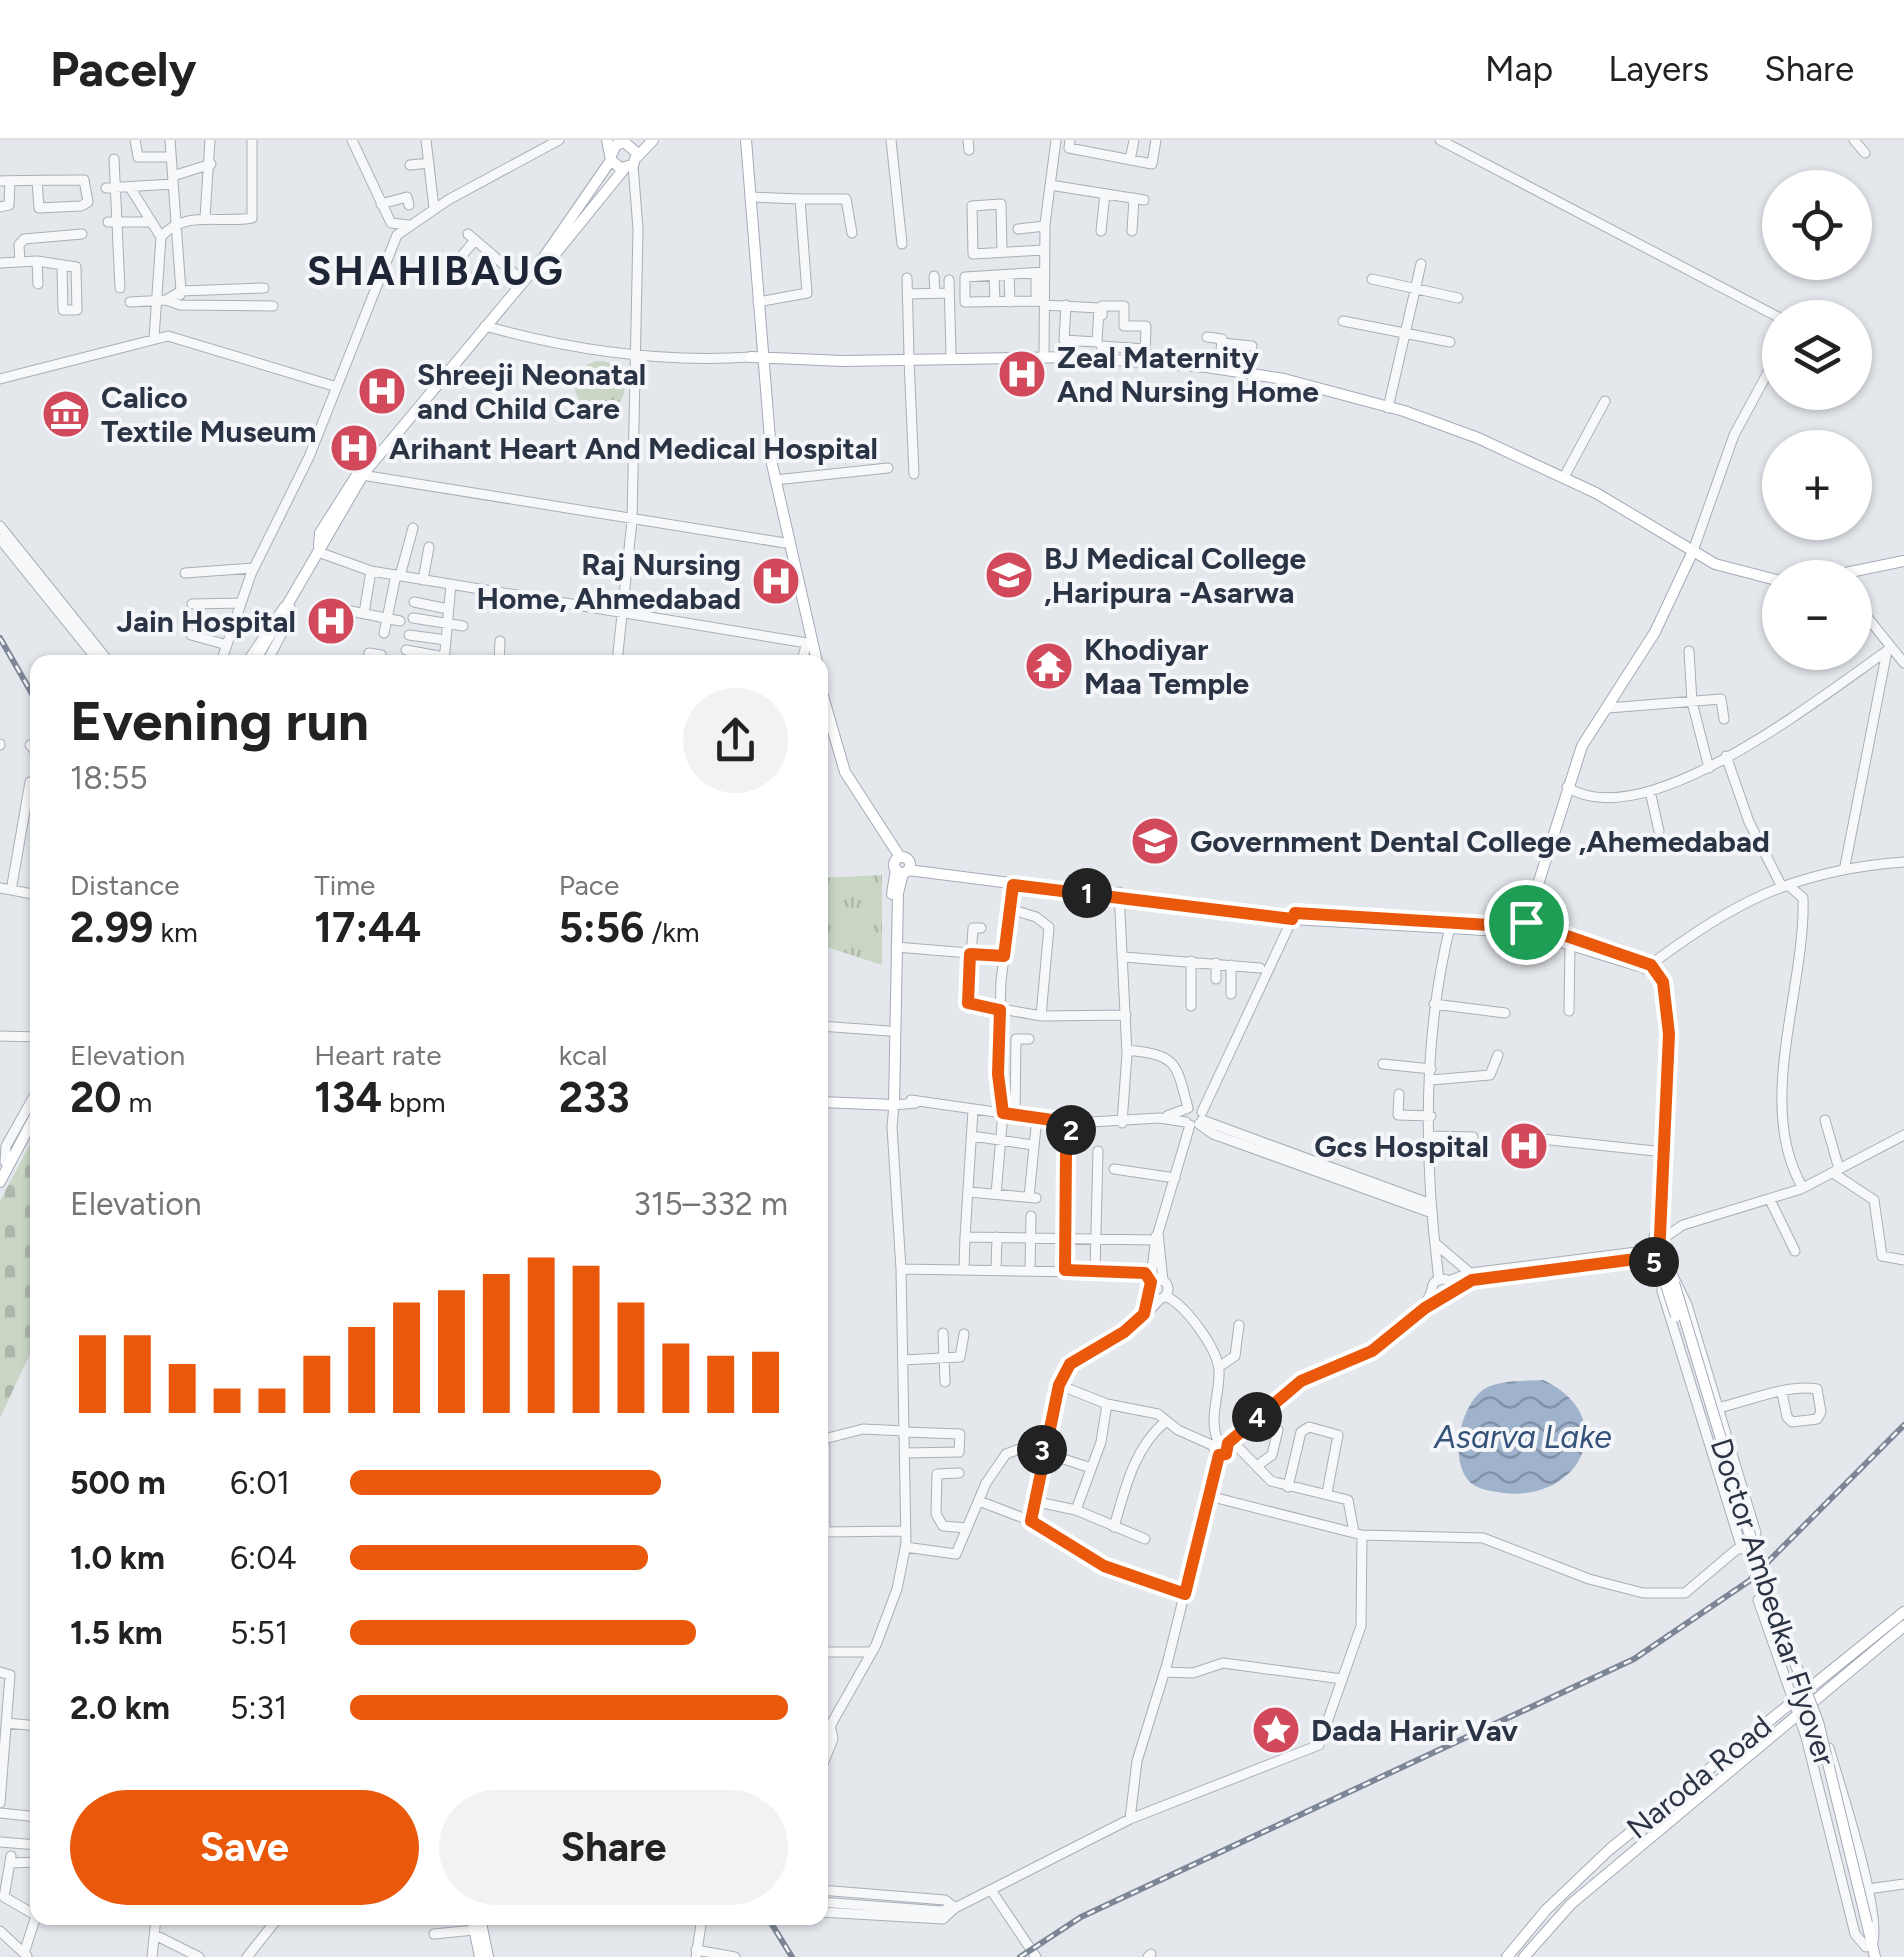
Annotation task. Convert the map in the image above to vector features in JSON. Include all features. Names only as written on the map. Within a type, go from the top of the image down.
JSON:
[{"type":"main road","points":[[606,140],[611,158]]},
{"type":"main road","points":[[321,553],[364,474],[462,354],[653,140]]},
{"type":"main road","points":[[743,140],[758,302],[758,357],[775,480],[812,655]]},
{"type":"main road","points":[[743,140],[766,460],[810,644]]},
{"type":"main road","points":[[260,655],[368,476],[523,282],[611,158],[616,144],[629,142],[631,164]]},
{"type":"main road","points":[[611,158],[631,164]]},
{"type":"main road","points":[[758,357],[909,358],[1101,349],[1281,373],[1388,405],[1496,445],[1564,477],[1693,552],[1728,569],[1762,577]]},
{"type":"main road","points":[[909,358],[1044,354],[1239,371],[1388,405]]},
{"type":"main road","points":[[1525,927],[1582,746],[1659,624],[1693,552]]},
{"type":"main road","points":[[1872,568],[1904,561]]},
{"type":"main road","points":[[828,714],[845,772],[902,866],[890,1031],[891,1102]]},
{"type":"main road","points":[[828,735],[840,773],[902,866],[891,1102]]},
{"type":"main road","points":[[902,866],[1013,885],[1119,894]]},
{"type":"main road","points":[[902,866],[1294,916],[1525,927],[1648,967],[1666,995],[1655,1244]]},
{"type":"main road","points":[[1525,927],[1570,945],[1648,967]]},
{"type":"main road","points":[[828,1100],[891,1102]]},
{"type":"main road","points":[[0,1182],[4,1166],[30,1117]]},
{"type":"main road","points":[[16,1142],[30,1122]]},
{"type":"main road","name":"Doctor Ambedkar Flyover","points":[[1655,1244],[1764,1600],[1811,1719],[1871,1951]]},
{"type":"main road","name":"Naroda Road","points":[[1524,1957],[1571,1904],[1798,1715],[1814,1693],[1904,1612]]},
{"type":"main road","name":"Naroda Road","points":[[1507,1957],[1546,1910],[1610,1849],[1793,1702],[1814,1693],[1904,1626]]},
{"type":"main road","points":[[473,1925],[480,1957]]},
{"type":"main road","points":[[481,1925],[488,1957]]},
{"type":"street","points":[[135,140],[138,157],[171,157]]},
{"type":"street","points":[[170,140],[180,305]]},
{"type":"street","points":[[204,217],[210,140]]},
{"type":"street","points":[[161,237],[174,222],[204,217],[216,221],[252,218],[252,140]]},
{"type":"street","points":[[352,140],[391,223],[392,247]]},
{"type":"street","points":[[426,140],[434,208]]},
{"type":"street","points":[[223,655],[253,568],[309,457],[392,247],[409,225],[434,208],[541,144],[559,140]]},
{"type":"street","points":[[891,140],[902,244]]},
{"type":"street","points":[[1044,354],[1040,272],[1056,140]]},
{"type":"street","points":[[1070,140],[1069,148],[1152,164],[1156,140]]},
{"type":"street","points":[[1090,152],[1092,140]]},
{"type":"street","points":[[1130,160],[1134,140]]},
{"type":"street","points":[[1440,140],[1762,309]]},
{"type":"street","points":[[1854,140],[1865,153]]},
{"type":"street","points":[[114,159],[110,188],[120,288]]},
{"type":"street","points":[[410,165],[428,163]]},
{"type":"street","points":[[110,188],[131,189],[173,180],[211,164]]},
{"type":"street","points":[[618,655],[632,521],[638,229],[631,164]]},
{"type":"street","points":[[0,207],[9,205],[5,181],[37,180],[87,181],[88,202],[81,206],[39,208],[37,180]]},
{"type":"street","points":[[1050,186],[1139,199],[1132,231]]},
{"type":"street","points":[[1000,188],[1002,252]]},
{"type":"street","points":[[131,189],[161,237],[163,300],[154,338]]},
{"type":"street","points":[[382,204],[408,201],[426,192]]},
{"type":"street","points":[[1101,231],[1106,194]]},
{"type":"street","points":[[750,197],[846,199],[852,233]]},
{"type":"street","points":[[758,302],[808,293],[800,199]]},
{"type":"street","points":[[1001,204],[972,206],[973,254],[1045,250]]},
{"type":"street","points":[[112,222],[152,222]]},
{"type":"street","points":[[391,223],[409,225]]},
{"type":"street","points":[[1018,229],[1046,226]]},
{"type":"street","points":[[20,262],[19,245],[24,239],[82,234]]},
{"type":"street","points":[[455,264],[472,237],[523,282]]},
{"type":"street","points":[[476,274],[492,255]]},
{"type":"street","points":[[37,261],[38,284]]},
{"type":"street","points":[[0,262],[37,261],[78,268],[77,310],[63,310],[62,268]]},
{"type":"street","points":[[1388,405],[1422,264]]},
{"type":"street","points":[[1040,272],[965,277],[965,302],[1041,302],[1099,308],[1098,342],[1064,340],[1066,305]]},
{"type":"street","points":[[1010,274],[1010,302]]},
{"type":"street","points":[[994,275],[995,302]]},
{"type":"street","points":[[934,276],[935,293]]},
{"type":"street","points":[[907,278],[914,474]]},
{"type":"street","points":[[1372,279],[1458,298]]},
{"type":"street","points":[[949,280],[951,354]]},
{"type":"street","points":[[163,300],[180,291],[264,288]]},
{"type":"street","points":[[908,294],[949,293]]},
{"type":"street","points":[[130,302],[273,306]]},
{"type":"street","points":[[1101,349],[1102,306],[1124,306],[1124,326],[1146,326],[1145,353]]},
{"type":"street","points":[[1343,321],[1450,342]]},
{"type":"street","points":[[488,327],[542,342],[635,355],[758,357]]},
{"type":"street","points":[[0,378],[154,338],[182,337],[337,387]]},
{"type":"street","points":[[1207,337],[1222,339],[1220,364]]},
{"type":"street","points":[[1222,344],[1237,340],[1252,346]]},
{"type":"street","points":[[1693,552],[1734,435],[1762,383]]},
{"type":"street","points":[[1564,477],[1605,402]]},
{"type":"street","points":[[775,480],[888,468]]},
{"type":"street","points":[[368,476],[785,543]]},
{"type":"street","points":[[0,526],[102,655]]},
{"type":"street","points":[[384,633],[413,528]]},
{"type":"street","points":[[0,539],[93,655]]},
{"type":"street","points":[[409,543],[432,547],[423,580]]},
{"type":"street","points":[[321,553],[371,571],[810,644],[805,655]]},
{"type":"street","points":[[185,573],[253,568]]},
{"type":"street","points":[[364,613],[371,571]]},
{"type":"street","points":[[444,655],[451,584]]},
{"type":"street","points":[[192,604],[241,602]]},
{"type":"street","points":[[414,602],[448,609]]},
{"type":"street","points":[[259,655],[273,617],[289,605]]},
{"type":"street","points":[[262,655],[286,626],[289,605]]},
{"type":"street","points":[[342,609],[400,621]]},
{"type":"street","points":[[413,618],[463,626]]},
{"type":"street","points":[[1845,866],[1889,649],[1872,626]]},
{"type":"street","points":[[1872,630],[1904,667]]},
{"type":"street","points":[[409,634],[446,640]]},
{"type":"street","points":[[191,635],[227,645]]},
{"type":"street","points":[[499,655],[500,641]]},
{"type":"street","points":[[1567,787],[1581,796],[1603,801],[1650,791],[1708,768],[1813,705],[1889,649]]},
{"type":"street","points":[[406,650],[425,655]]},
{"type":"street","points":[[1690,651],[1692,702],[1708,768]]},
{"type":"street","points":[[369,653],[380,655]]},
{"type":"street","points":[[1608,708],[1722,698],[1724,720]]},
{"type":"street","points":[[1726,756],[1749,822],[1785,886],[1803,898],[1804,936],[1786,1049],[1783,1112],[1794,1174],[1803,1188]]},
{"type":"street","points":[[12,885],[30,782]]},
{"type":"street","points":[[1650,791],[1659,831]]},
{"type":"street","points":[[1648,967],[1705,923],[1785,886],[1845,866],[1904,862]]},
{"type":"street","points":[[1009,1114],[998,1074],[1004,956],[1013,885]]},
{"type":"street","points":[[0,886],[30,890]]},
{"type":"street","points":[[0,886],[30,891]]},
{"type":"street","points":[[1119,894],[1127,1050],[1122,1123]]},
{"type":"street","points":[[1010,909],[1036,916],[1049,927],[1041,1016]]},
{"type":"street","points":[[1144,1314],[1156,1236],[1195,1117],[1294,916]]},
{"type":"street","points":[[1222,1445],[1301,1381],[1382,1346],[1441,1299],[1446,1284],[1434,1242],[1431,1209],[1431,1068],[1434,1004],[1451,926]]},
{"type":"street","points":[[981,928],[973,928],[968,1003],[1041,1016],[1126,1015]]},
{"type":"street","points":[[1569,1011],[1570,945]]},
{"type":"street","points":[[896,947],[1004,956]]},
{"type":"street","points":[[1124,957],[1260,968]]},
{"type":"street","points":[[1191,962],[1191,1006]]},
{"type":"street","points":[[1216,963],[1216,979]]},
{"type":"street","points":[[1231,965],[1231,994]]},
{"type":"street","points":[[1434,1004],[1505,1013]]},
{"type":"street","points":[[828,1027],[890,1031]]},
{"type":"street","points":[[0,1036],[30,1036]]},
{"type":"street","points":[[996,1194],[1016,1039],[1029,1039]]},
{"type":"street","points":[[1127,1050],[1163,1053],[1174,1063],[1195,1117]]},
{"type":"street","points":[[1432,1080],[1490,1075],[1498,1055]]},
{"type":"street","points":[[1383,1064],[1431,1068]]},
{"type":"street","points":[[1399,1094],[1398,1119],[1431,1116]]},
{"type":"street","points":[[828,1727],[872,1652],[897,1590],[905,1547],[906,1454],[891,1102],[1073,1123],[1195,1117],[1431,1209]]},
{"type":"street","points":[[4,1166],[6,1146],[30,1103]]},
{"type":"street","points":[[964,1269],[974,1110]]},
{"type":"street","points":[[969,1192],[1033,1197],[1037,1117]]},
{"type":"street","points":[[1825,1120],[1836,1171],[1874,1200],[1882,1256],[1904,1260]]},
{"type":"street","points":[[1065,1270],[1066,1151],[1073,1123]]},
{"type":"street","points":[[4,1166],[30,1129]]},
{"type":"street","points":[[1446,1284],[1655,1244],[1803,1188],[1904,1134]]},
{"type":"street","points":[[972,1136],[1033,1145]]},
{"type":"street","points":[[1432,1136],[1473,1137]]},
{"type":"street","points":[[1523,1137],[1661,1152]]},
{"type":"street","points":[[1095,1270],[1098,1151]]},
{"type":"street","points":[[1114,1169],[1175,1178]]},
{"type":"street","points":[[1770,1200],[1795,1251]]},
{"type":"street","points":[[1030,1270],[1031,1216]]},
{"type":"street","points":[[965,1238],[1156,1236]]},
{"type":"street","points":[[1031,1521],[1044,1440],[1059,1385],[1070,1364],[1124,1332],[1162,1297],[1156,1236]]},
{"type":"street","points":[[996,1270],[997,1237]]},
{"type":"street","points":[[1434,1242],[1470,1273]]},
{"type":"street","points":[[1425,1308],[1432,1290],[1470,1273],[1558,1264],[1655,1244]]},
{"type":"street","points":[[900,1269],[1145,1273],[1149,1286],[1183,1306],[1219,1367],[1213,1422],[1222,1445],[1137,1761],[1130,1819]]},
{"type":"street","points":[[1209,1496],[1358,1534],[1483,1538],[1589,1579],[1643,1594],[1685,1593],[1742,1549],[1756,1534],[1679,1281],[1668,1280],[1668,1309],[1742,1549]]},
{"type":"street","points":[[1149,1286],[1163,1281]]},
{"type":"street","points":[[1432,1290],[1441,1299]]},
{"type":"street","points":[[1219,1367],[1235,1356],[1239,1325]]},
{"type":"street","points":[[943,1333],[945,1382]]},
{"type":"street","points":[[903,1360],[964,1354],[964,1334]]},
{"type":"street","points":[[828,1903],[941,1912],[955,1908],[1130,1819],[1319,1745],[1361,1626],[1358,1534],[1348,1500],[1271,1481],[1257,1466],[1222,1445],[1165,1422],[1158,1414],[1107,1404],[1059,1385]]},
{"type":"street","points":[[1718,1408],[1782,1393],[1817,1389],[1821,1412],[1817,1419],[1792,1422],[1786,1416],[1782,1393]]},
{"type":"street","points":[[1076,1510],[1101,1442],[1107,1404]]},
{"type":"street","points":[[1114,1527],[1130,1473],[1149,1435],[1165,1422]]},
{"type":"street","points":[[1288,1487],[1301,1432],[1309,1427],[1338,1435],[1327,1494]]},
{"type":"street","points":[[828,1441],[863,1430],[960,1434],[960,1449],[956,1453],[906,1454]]},
{"type":"street","points":[[1257,1466],[1272,1455],[1278,1430]]},
{"type":"street","points":[[905,1547],[956,1554],[979,1501],[1011,1449],[1044,1440]]},
{"type":"street","points":[[1042,1452],[1092,1468]]},
{"type":"street","points":[[959,1472],[937,1474],[936,1514],[944,1526],[967,1528]]},
{"type":"street","points":[[979,1501],[1031,1521],[1104,1566],[1185,1594]]},
{"type":"street","points":[[1032,1502],[1076,1510],[1145,1538]]},
{"type":"street","points":[[828,1532],[906,1531]]},
{"type":"street","points":[[1758,1600],[1798,1715],[1855,1934],[1871,1951],[1876,1936],[1868,1889],[1814,1693]]},
{"type":"street","points":[[828,1652],[872,1652]]},
{"type":"street","points":[[1164,1672],[1193,1673],[1223,1663],[1342,1679]]},
{"type":"street","points":[[0,1672],[10,1675],[0,1803]]},
{"type":"street","points":[[6,1723],[30,1725]]},
{"type":"street","points":[[828,1751],[833,1739],[830,1724]]},
{"type":"street","points":[[0,1812],[30,1816]]},
{"type":"street","points":[[0,1842],[30,1844]]},
{"type":"street","points":[[30,1861],[11,1859],[2,1900],[30,1910]]},
{"type":"street","points":[[1868,1889],[1904,1884]]},
{"type":"street","points":[[991,1890],[1036,1957]]},
{"type":"street","points":[[828,1891],[945,1900],[955,1908]]},
{"type":"street","points":[[828,1913],[923,1920],[943,1919],[955,1908]]},
{"type":"street","points":[[0,1931],[26,1955],[34,1925]]},
{"type":"street","points":[[152,1957],[155,1925]]},
{"type":"street","points":[[246,1957],[272,1925]]},
{"type":"street","points":[[701,1925],[696,1954],[735,1957]]},
{"type":"street","points":[[434,1934],[474,1930]]},
{"type":"street","points":[[154,1935],[199,1957]]},
{"type":"green space","points":[[600,361],[617,369],[625,386],[617,403],[600,411],[583,403],[575,386],[583,369]]},
{"type":"green space","points":[[882,875],[882,965],[828,948],[828,878]]},
{"type":"green space","points":[[30,1144],[30,1354],[0,1418],[0,1201]]},
{"type":"water","name":"Asarva Lake","points":[[1543,1380],[1567,1395],[1581,1414],[1586,1434],[1582,1453],[1572,1470],[1554,1484],[1531,1492],[1503,1493],[1471,1483],[1462,1470],[1459,1443],[1465,1414],[1472,1402],[1480,1392],[1496,1384]]},
{"type":"railway","points":[[0,638],[30,690]]},
{"type":"railway","points":[[1020,1957],[1081,1917],[1634,1659],[1749,1581],[1904,1425]]},
{"type":"railway","points":[[772,1925],[792,1957]]},
{"type":"place","name":"Zeal Maternity And Nursing Home","points":[[1022,374]]},
{"type":"place","name":"Shreeji Neonatal and Child Care","points":[[382,391]]},
{"type":"place","name":"Calico Textile Museum","points":[[66,414]]},
{"type":"place","name":"Arihant Heart And Medical Hospital","points":[[354,448]]},
{"type":"place","name":"BJ Medical College ,Haripura -Asarwa","points":[[1009,575]]},
{"type":"place","name":"Raj Nursing Home, Ahmedabad","points":[[776,581]]},
{"type":"place","name":"Jain Hospital","points":[[331,621]]},
{"type":"place","name":"Khodiyar Maa Temple","points":[[1049,666]]},
{"type":"place","name":"Government Dental College ,Ahemedabad","points":[[1155,841]]},
{"type":"place","name":"Gcs Hospital","points":[[1524,1146]]},
{"type":"place","name":"Dada Harir Vav","points":[[1276,1730]]},
{"type":"district","name":"SHAHIBAUG","points":[[436,271]]},
{"type":"route","points":[[1013,885],[1292,919],[1295,913],[1489,925],[1526,922],[1644,960],[1663,982],[1669,1034],[1658,1260],[1608,1261],[1472,1280],[1425,1308],[1372,1351],[1316,1372],[1288,1390],[1228,1443],[1226,1454],[1219,1455],[1185,1594],[1104,1566],[1031,1521],[1052,1401],[1059,1385],[1070,1364],[1124,1332],[1144,1314],[1142,1306],[1151,1282],[1145,1273],[1065,1270],[1066,1151],[1073,1123],[1003,1113],[998,1074],[1000,1010],[968,1003],[968,986],[970,954],[1004,956],[1013,885]]}]
